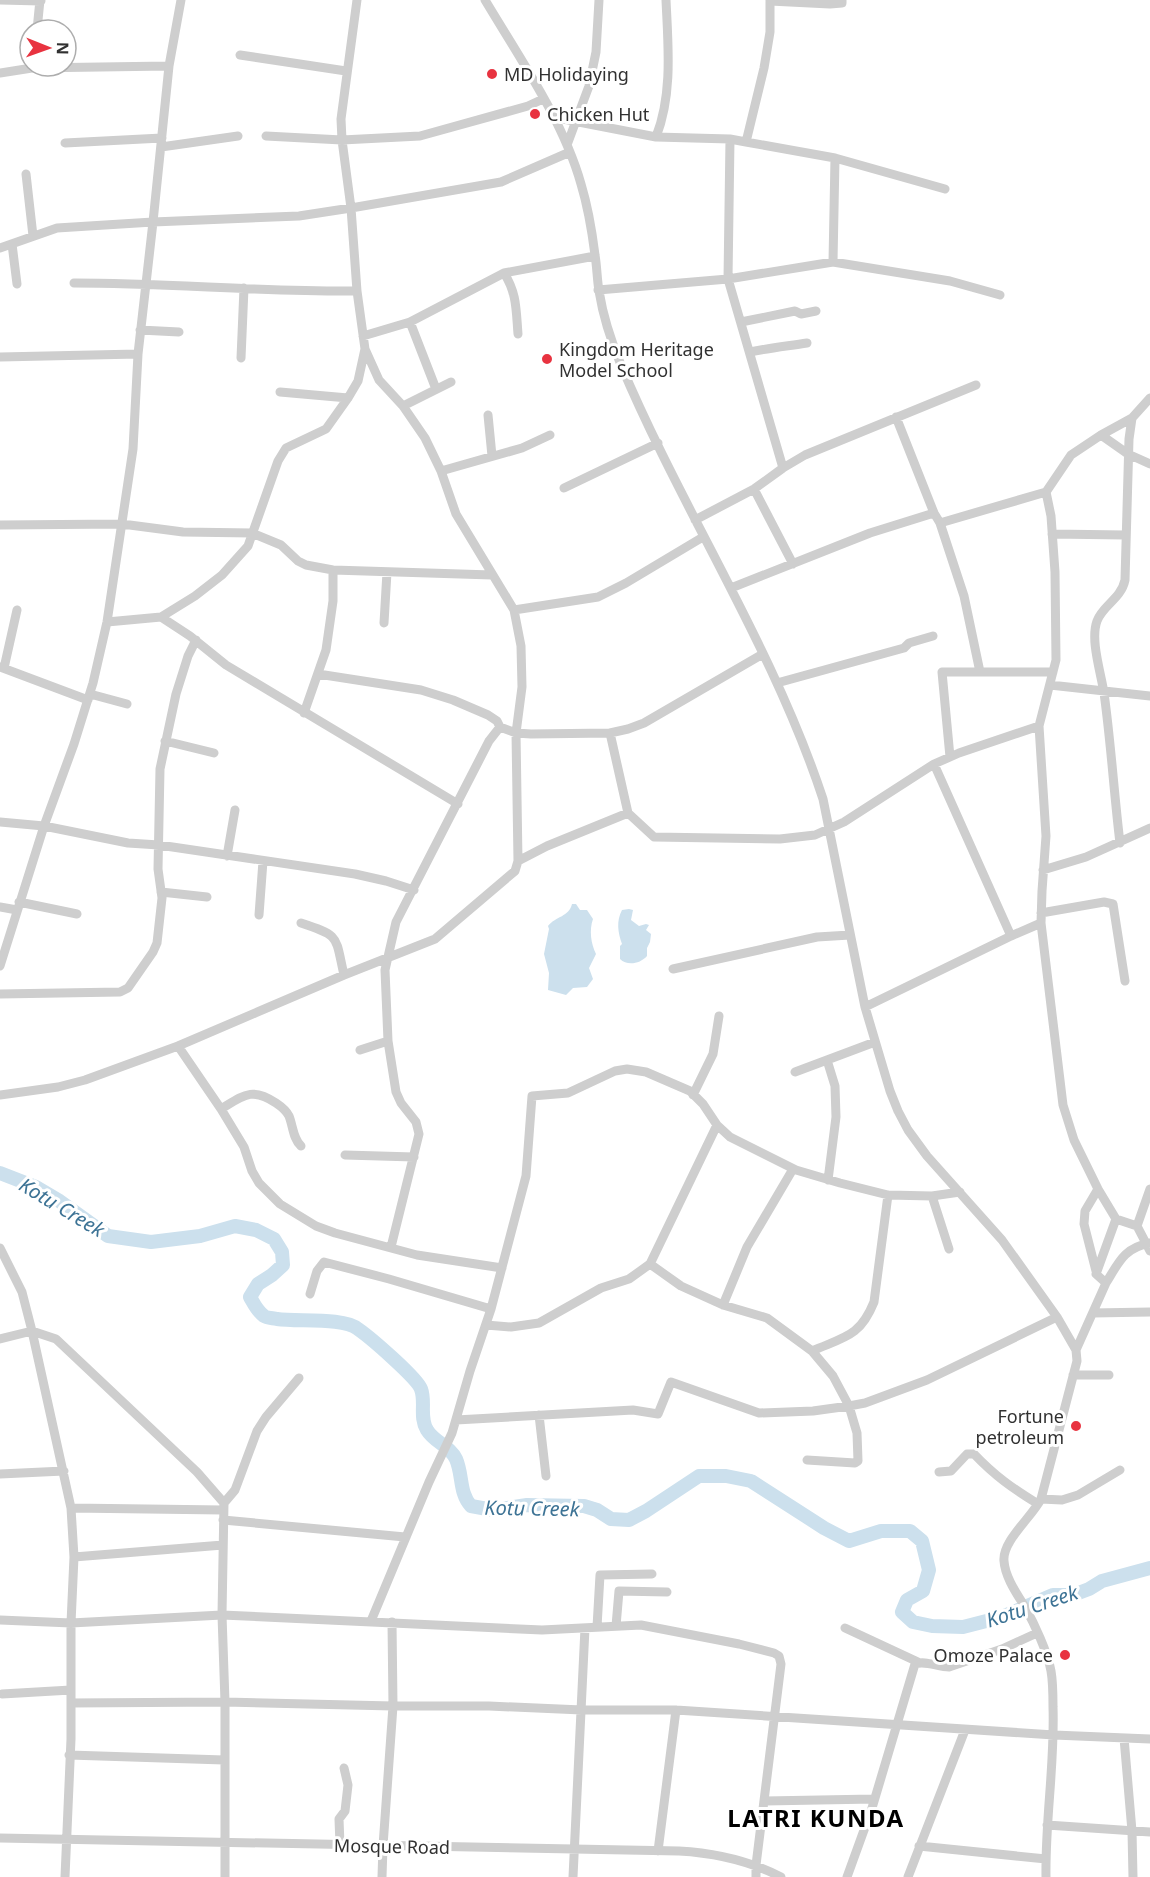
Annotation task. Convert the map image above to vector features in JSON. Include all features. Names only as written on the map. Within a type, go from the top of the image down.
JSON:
[{"type":"street","points":[[0,0],[40,0],[38,18]]},
{"type":"street","points":[[0,966],[44,826],[89,697],[107,622],[133,448],[138,354],[145,283],[169,66],[181,0]]},
{"type":"street","points":[[107,622],[160,617],[195,596],[222,575],[244,552],[278,461],[286,448],[326,429],[358,381],[364,349],[341,118],[357,0]]},
{"type":"street","points":[[485,0],[569,148],[585,199],[595,256],[598,290],[614,349],[703,537],[731,588],[777,683],[813,770],[823,799],[865,1007],[890,1091],[908,1130],[927,1156],[1002,1240],[1057,1317],[1076,1350],[1077,1361],[1039,1502],[1012,1539],[1004,1560],[1007,1572],[1037,1633],[1052,1672],[1054,1735],[1047,1825],[1046,1877]]},
{"type":"street","points":[[0,248],[57,228],[299,216],[501,182],[569,148],[589,86],[596,52],[599,0]]},
{"type":"street","points":[[656,137],[664,109],[669,51],[666,0]]},
{"type":"street","points":[[746,142],[764,68],[770,32],[770,1],[830,4],[842,3],[842,0]]},
{"type":"street","points":[[240,55],[346,71]]},
{"type":"street","points":[[78,67],[169,66]]},
{"type":"street","points":[[0,73],[18,70]]},
{"type":"street","points":[[266,136],[342,140],[420,136],[528,106],[543,99]]},
{"type":"street","points":[[553,117],[656,137],[730,139],[836,159],[945,189]]},
{"type":"street","points":[[65,143],[161,142],[238,136]]},
{"type":"street","points":[[730,139],[728,279],[783,468]]},
{"type":"street","points":[[833,262],[836,159]]},
{"type":"street","points":[[26,174],[33,236]]},
{"type":"street","points":[[12,243],[17,284]]},
{"type":"street","points":[[363,336],[410,322],[504,273],[595,256]]},
{"type":"street","points":[[598,290],[728,279],[833,262],[950,281],[1000,295]]},
{"type":"street","points":[[504,273],[512,285],[518,334]]},
{"type":"street","points":[[74,283],[145,283],[357,291]]},
{"type":"street","points":[[241,358],[244,288]]},
{"type":"street","points":[[741,322],[795,311],[801,314],[816,311]]},
{"type":"street","points":[[410,322],[436,388]]},
{"type":"street","points":[[140,330],[179,332]]},
{"type":"street","points":[[750,352],[807,343]]},
{"type":"street","points":[[0,1095],[58,1087],[85,1080],[178,1046],[435,939],[515,871],[518,861],[516,733],[522,687],[521,646],[514,610],[456,514],[441,471],[425,438],[403,406],[380,380],[364,349]]},
{"type":"street","points":[[0,357],[138,354]]},
{"type":"street","points":[[403,406],[451,382]]},
{"type":"street","points":[[695,520],[754,489],[804,456],[976,385]]},
{"type":"street","points":[[280,392],[348,398]]},
{"type":"street","points":[[940,523],[1046,492],[1071,455],[1132,418],[1150,398]]},
{"type":"street","points":[[488,415],[492,456]]},
{"type":"street","points":[[896,417],[940,523],[964,596],[980,672]]},
{"type":"street","points":[[1120,843],[1104,692],[1097,662],[1096,631],[1097,620],[1123,590],[1125,580],[1128,454],[1132,418]]},
{"type":"street","points":[[441,471],[522,448],[550,435]]},
{"type":"street","points":[[1101,435],[1128,454],[1150,464]]},
{"type":"street","points":[[564,488],[658,443]]},
{"type":"street","points":[[754,489],[794,564]]},
{"type":"street","points":[[1046,492],[1051,516],[1056,660],[1039,726],[1046,836],[1041,918],[1063,1105],[1074,1140],[1098,1189],[1116,1219],[1137,1226],[1148,1246],[1125,1253],[1106,1283],[1076,1350]]},
{"type":"street","points":[[731,588],[870,533],[934,513]]},
{"type":"street","points":[[0,525],[122,524],[183,532],[252,533],[281,545],[306,566],[333,570],[492,575]]},
{"type":"street","points":[[1052,534],[1125,535]]},
{"type":"street","points":[[514,610],[598,597],[627,583],[703,537]]},
{"type":"street","points":[[304,712],[328,638],[333,601],[333,570]]},
{"type":"street","points":[[384,622],[387,572]]},
{"type":"street","points":[[16,610],[2,668],[89,697],[127,704]]},
{"type":"street","points":[[160,617],[196,640],[226,665],[458,804]]},
{"type":"street","points":[[777,683],[904,648],[909,643],[933,636]]},
{"type":"street","points":[[0,994],[124,990],[145,965],[157,943],[161,916],[158,869],[160,769],[176,694],[188,656],[196,640]]},
{"type":"street","points":[[318,674],[421,690],[453,700],[488,715],[497,721],[500,727],[516,733],[610,733],[644,723],[763,654]]},
{"type":"street","points":[[950,757],[942,672],[1053,672]]},
{"type":"street","points":[[1050,686],[1150,696]]},
{"type":"street","points":[[610,733],[628,813],[654,837],[780,839],[815,835],[829,829],[844,822],[934,764],[1039,726]]},
{"type":"street","points":[[391,1247],[419,1134],[418,1128],[396,1092],[388,1041],[385,970],[396,922],[489,741],[500,727]]},
{"type":"street","points":[[165,741],[214,753]]},
{"type":"street","points":[[934,764],[1011,936]]},
{"type":"street","points":[[227,856],[235,810]]},
{"type":"street","points":[[518,861],[556,842],[628,813]]},
{"type":"street","points":[[0,822],[44,826],[128,843],[159,845],[355,874],[414,890]]},
{"type":"street","points":[[1043,870],[1086,857],[1150,828]]},
{"type":"street","points":[[259,915],[263,861]]},
{"type":"street","points":[[161,892],[207,897]]},
{"type":"street","points":[[865,1007],[1011,936],[1041,918],[1104,902],[1113,904],[1125,981]]},
{"type":"street","points":[[0,907],[18,906],[77,914]]},
{"type":"street","points":[[301,923],[326,932],[335,939],[344,975]]},
{"type":"street","points":[[673,969],[817,937],[850,935]]},
{"type":"street","points":[[693,1095],[713,1054],[719,1016]]},
{"type":"street","points":[[360,1050],[388,1041]]},
{"type":"street","points":[[795,1071],[875,1042]]},
{"type":"street","points":[[178,1046],[244,1147],[252,1171],[259,1183],[280,1204],[316,1226],[335,1233],[417,1255],[502,1268]]},
{"type":"street","points":[[827,1060],[835,1086],[836,1118],[828,1180]]},
{"type":"street","points":[[371,1621],[405,1537],[446,1448],[491,1309],[526,1176],[532,1096],[568,1093],[615,1071],[627,1069],[646,1072],[690,1091],[703,1104],[717,1125],[730,1137],[793,1169],[888,1195],[932,1196],[960,1192]]},
{"type":"street","points":[[221,1109],[248,1094],[264,1095],[288,1112],[295,1139],[301,1146]]},
{"type":"street","points":[[486,1325],[511,1327],[539,1323],[601,1288],[629,1279],[650,1264],[717,1125]]},
{"type":"street","points":[[345,1155],[414,1157]]},
{"type":"street","points":[[723,1305],[747,1247],[793,1169]]},
{"type":"street","points":[[1098,1189],[1085,1211],[1084,1224],[1096,1274],[1106,1283]]},
{"type":"street","points":[[1137,1226],[1150,1189]]},
{"type":"street","points":[[812,1351],[855,1332],[869,1315],[874,1302],[888,1195]]},
{"type":"street","points":[[932,1196],[949,1250]]},
{"type":"street","points":[[1096,1274],[1116,1219]]},
{"type":"street","points":[[0,1248],[22,1292],[71,1508],[74,1557],[65,1877]]},
{"type":"street","points":[[310,1294],[317,1271],[324,1262],[491,1309]]},
{"type":"street","points":[[650,1264],[681,1286],[723,1305],[767,1318],[812,1351],[833,1376],[849,1406],[857,1433],[858,1461],[855,1463],[807,1460]]},
{"type":"street","points":[[1093,1313],[1150,1312]]},
{"type":"street","points":[[456,1420],[633,1410],[658,1414],[671,1382],[759,1413],[813,1411],[849,1406],[865,1403],[927,1380],[1057,1317]]},
{"type":"street","points":[[0,1340],[32,1331],[56,1339],[197,1473],[223,1511]]},
{"type":"street","points":[[1073,1375],[1109,1375]]},
{"type":"street","points":[[225,1877],[223,1511],[235,1490],[256,1431],[299,1378]]},
{"type":"street","points":[[539,1416],[546,1476]]},
{"type":"street","points":[[939,1472],[951,1471],[967,1454],[974,1454],[1001,1480],[1039,1502],[1062,1500],[1077,1495],[1120,1470]]},
{"type":"street","points":[[0,1474],[64,1471]]},
{"type":"street","points":[[71,1508],[223,1511],[405,1537]]},
{"type":"street","points":[[74,1557],[223,1545]]},
{"type":"street","points":[[597,1627],[600,1575],[652,1574]]},
{"type":"street","points":[[616,1626],[619,1591],[667,1592]]},
{"type":"street","points":[[0,1620],[71,1623],[222,1615],[542,1630],[641,1625],[774,1653],[779,1656],[781,1664],[756,1877]]},
{"type":"street","points":[[382,1877],[393,1706],[392,1622]]},
{"type":"street","points":[[573,1877],[585,1628]]},
{"type":"street","points":[[845,1628],[918,1662],[940,1667],[1002,1649],[1037,1633]]},
{"type":"street","points":[[847,1877],[874,1799],[915,1664],[918,1662]]},
{"type":"street","points":[[2,1694],[71,1690]]},
{"type":"street","points":[[71,1703],[225,1702],[676,1710],[965,1730],[1150,1739]]},
{"type":"street","points":[[658,1851],[676,1710]]},
{"type":"street","points":[[908,1877],[965,1730]]},
{"type":"street","points":[[1124,1738],[1132,1831],[1133,1877]]},
{"type":"street","points":[[69,1755],[224,1760]]},
{"type":"street","points":[[340,1845],[339,1819],[345,1811],[348,1785],[344,1768]]},
{"type":"street","points":[[765,1801],[874,1799]]},
{"type":"street","points":[[1047,1825],[1150,1832]]},
{"type":"street","name":"Mosque Road","points":[[0,1838],[696,1852],[756,1865],[781,1877]]},
{"type":"street","points":[[919,1846],[1046,1859]]},
{"type":"water","points":[[572,904],[576,904],[580,910],[587,910],[593,919],[591,937],[596,954],[589,968],[593,979],[587,987],[573,988],[566,995],[548,990],[549,973],[544,954],[548,926],[568,912]]},
{"type":"water","points":[[622,910],[633,910],[631,920],[639,926],[649,925],[646,930],[651,934],[647,956],[634,963],[626,963],[620,959],[622,944],[618,923]]},
{"type":"waterway","name":"Kotu Creek","points":[[0,1173],[36,1187],[108,1236],[151,1242],[200,1236],[235,1226],[256,1230],[274,1239],[282,1252],[283,1265],[258,1284],[250,1297],[258,1310],[270,1318],[332,1321],[351,1325],[393,1358],[421,1389],[427,1430],[456,1459],[463,1490],[471,1506],[493,1510],[527,1505],[584,1506],[597,1510],[611,1519],[629,1520],[699,1476],[726,1476],[751,1481],[824,1528],[849,1541],[881,1531],[910,1531],[922,1541],[929,1570],[923,1591],[907,1600],[902,1612],[913,1622],[932,1626],[963,1627],[1002,1617],[1053,1595],[1073,1595],[1102,1581],[1150,1568]]},
{"type":"place","name":"MD Holidaying","points":[[492,74]]},
{"type":"place","name":"Chicken Hut","points":[[535,114]]},
{"type":"place","name":"Kingdom Heritage Model School","points":[[547,359]]},
{"type":"place","name":"Fortune petroleum","points":[[1076,1426]]},
{"type":"place","name":"Omoze Palace","points":[[1065,1655]]},
{"type":"district","name":"LATRI KUNDA","points":[[816,1817]]}]
